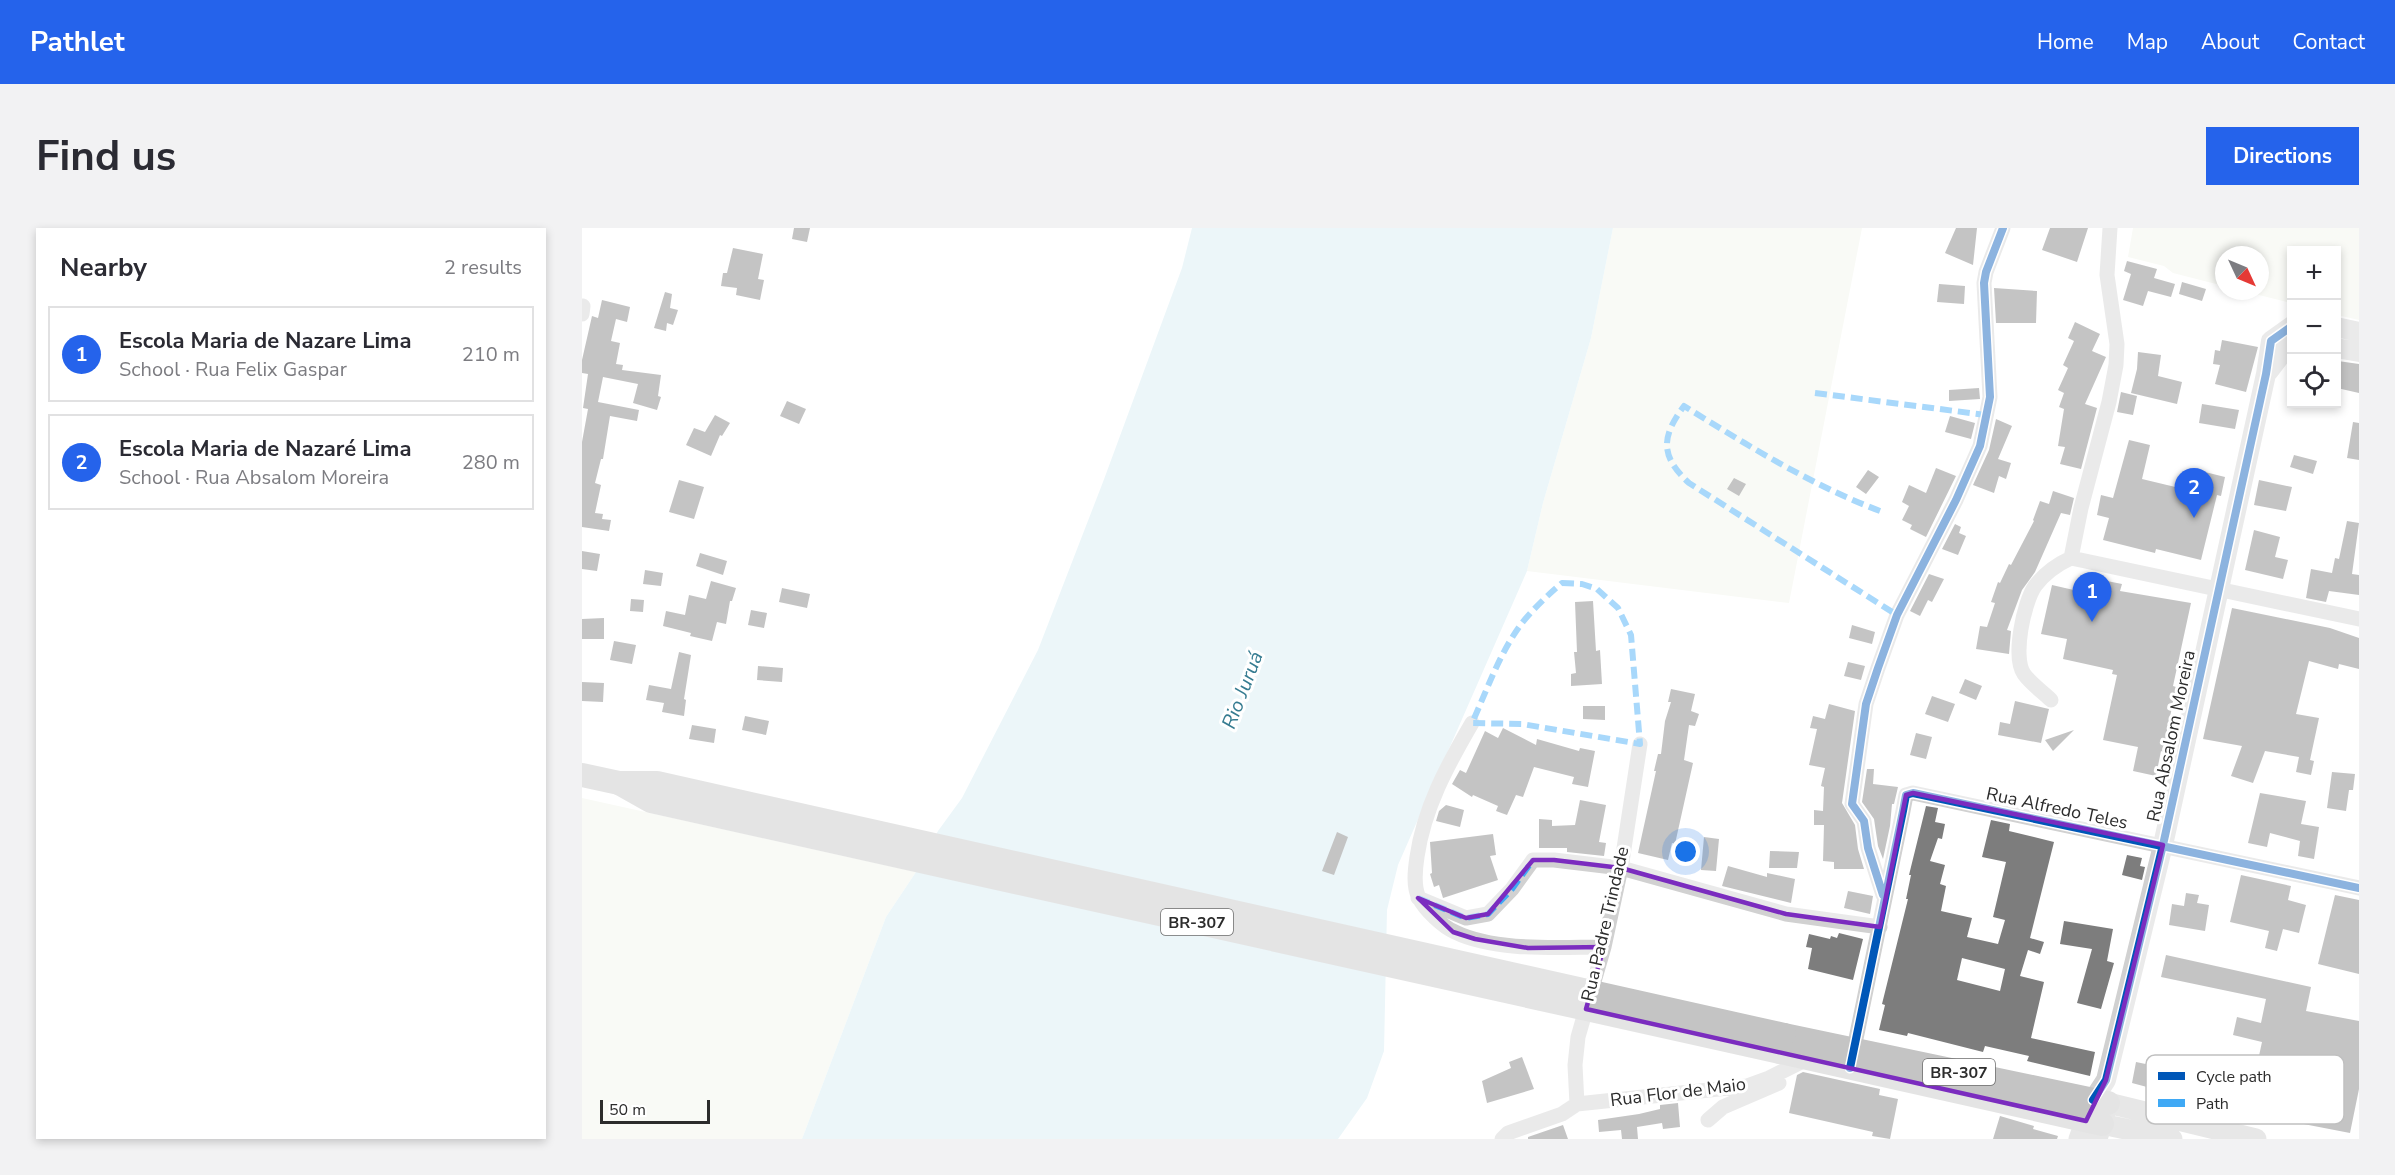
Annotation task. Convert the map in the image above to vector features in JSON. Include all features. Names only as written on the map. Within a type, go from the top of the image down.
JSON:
[{"type":"main road","name":"BR-307","points":[[582,775],[618,783],[657,783],[1794,1051],[1852,1059],[2096,1115]]},
{"type":"main road","points":[[2096,1115],[2172,1139]]},
{"type":"main road","points":[[2096,1115],[2146,1122]]},
{"type":"main road","points":[[2156,1124],[2256,1139]]},
{"type":"street","points":[[1852,1059],[1884,898],[1868,848],[1864,822],[1852,804],[1866,704],[1898,615],[1956,500],[1980,446],[1990,397],[1984,283],[2003,228]]},
{"type":"street","points":[[2071,558],[2116,365],[2117,344],[2107,275],[2110,228]]},
{"type":"street","points":[[2341,328],[2359,332]]},
{"type":"street","name":"Rua Absalom Moreira","points":[[2096,1115],[2163,845],[2266,374],[2271,341],[2287,330]]},
{"type":"street","points":[[2266,374],[2287,346]]},
{"type":"street","points":[[2341,349],[2359,352]]},
{"type":"street","points":[[2051,700],[2024,674],[2017,656],[2020,632],[2034,587],[2048,573],[2071,558],[2359,619]]},
{"type":"street","points":[[1472,723],[1431,800],[1420,832],[1414,874],[1418,898],[1436,918],[1454,932],[1475,939],[1528,948],[1604,947]]},
{"type":"street","name":"Rua Padre Trindade","points":[[1577,1104],[1575,1065],[1578,1037],[1604,947],[1621,868],[1640,744]]},
{"type":"street","name":"Rua Alfredo Teles","points":[[1884,898],[1906,795],[1913,793],[2359,888]]},
{"type":"street","points":[[1418,898],[1466,918],[1488,914],[1512,889],[1533,860],[1554,860],[1621,868],[1786,914],[1880,927]]},
{"type":"street","points":[[1708,1120],[1723,1107],[1779,1083],[1794,1051]]},
{"type":"street","name":"Rua Flor de Maio","points":[[1502,1139],[1508,1133],[1562,1114],[1577,1104],[1747,1086],[1794,1051]]},
{"type":"highlighted area","points":[[1913,793],[2163,845],[2106,1080],[2086,1121],[1586,1009],[1604,947],[1528,948],[1475,939],[1453,932],[1418,898],[1466,918],[1488,914],[1533,860],[1554,860],[1621,868],[1786,914],[1880,927],[1906,795]]},
{"type":"shaded area","points":[[1613,228],[1862,228],[1789,603],[1527,571],[1543,503],[1591,338]]},
{"type":"shaded area","points":[[2133,228],[2359,228],[2359,320],[2341,316],[2341,246],[2287,246],[2287,302],[2269,298],[2269,246],[2215,246],[2215,284],[2173,273],[2164,266],[2128,257]]},
{"type":"shaded area","points":[[582,798],[916,872],[886,917],[802,1139],[582,1139]]},
{"type":"water","name":"Rio Juruá","points":[[1192,228],[1613,228],[1591,338],[1543,503],[1527,571],[1398,865],[1387,910],[1384,1051],[1367,1098],[1338,1139],[802,1139],[886,917],[916,872],[938,831],[962,798],[1038,650],[1182,268]]},
{"type":"building","points":[[794,228],[810,228],[807,242],[792,239]]},
{"type":"building","points":[[1956,228],[1977,228],[1973,265],[1945,253]]},
{"type":"building","points":[[2050,228],[2088,228],[2077,262],[2042,250]]},
{"type":"building","points":[[733,248],[763,254],[758,279],[764,280],[760,300],[736,295],[737,288],[721,286],[723,273],[727,273]]},
{"type":"building","points":[[2127,261],[2157,269],[2154,278],[2175,284],[2171,297],[2148,291],[2143,306],[2123,300],[2131,274],[2124,271]]},
{"type":"building","points":[[2182,282],[2206,289],[2202,301],[2179,294]]},
{"type":"building","points":[[1939,284],[1965,286],[1964,304],[1937,302]]},
{"type":"building","points":[[1994,288],[2037,291],[2036,323],[1996,323]]},
{"type":"building","points":[[665,292],[672,294],[670,308],[678,310],[673,325],[667,323],[666,331],[654,328]]},
{"type":"building","points":[[602,300],[630,307],[627,322],[616,319],[611,341],[620,343],[616,364],[623,365],[622,370],[661,375],[658,396],[661,397],[657,410],[633,403],[638,384],[603,377],[598,402],[639,410],[637,421],[610,416],[603,459],[601,459],[595,483],[601,485],[595,513],[603,514],[602,519],[611,520],[609,531],[582,527],[582,442],[588,409],[583,408],[588,374],[582,373],[582,360],[592,316],[598,318]]},
{"type":"building","points":[[2075,322],[2100,334],[2092,351],[2106,357],[2085,404],[2097,408],[2081,469],[2060,464],[2065,447],[2058,446],[2064,409],[2059,407],[2064,393],[2058,390],[2068,368],[2063,365],[2074,341],[2068,338]]},
{"type":"building","points":[[2222,340],[2258,347],[2246,392],[2215,384],[2220,365],[2213,364],[2215,350],[2220,351]]},
{"type":"building","points":[[2138,352],[2161,355],[2158,376],[2182,382],[2177,404],[2131,393],[2137,369]]},
{"type":"building","points":[[2341,361],[2359,364],[2359,393],[2341,389]]},
{"type":"building","points":[[1979,388],[1980,399],[1949,401],[1949,390]]},
{"type":"building","points":[[2121,392],[2137,396],[2133,415],[2117,412]]},
{"type":"building","points":[[787,401],[806,409],[799,424],[780,416]]},
{"type":"building","points":[[2202,404],[2239,410],[2235,429],[2199,423]]},
{"type":"building","points":[[715,415],[730,423],[722,436],[720,435],[711,456],[686,445],[694,428],[705,432]]},
{"type":"building","points":[[1950,416],[1975,423],[1971,439],[1945,432]]},
{"type":"building","points":[[1996,419],[2012,426],[1998,459],[2011,463],[2006,479],[1999,476],[1994,493],[1973,485],[1989,450]]},
{"type":"building","points":[[2353,422],[2359,423],[2359,460],[2347,458]]},
{"type":"building","points":[[2129,440],[2150,445],[2142,479],[2192,491],[2197,470],[2225,477],[2221,496],[2217,495],[2201,560],[2156,549],[2155,553],[2103,540],[2109,518],[2097,515],[2101,495],[2113,498]]},
{"type":"building","points":[[2294,455],[2317,461],[2313,474],[2290,467]]},
{"type":"building","points":[[1936,468],[1956,476],[1926,537],[1910,529],[1912,525],[1902,520],[1909,506],[1902,502],[1909,485],[1926,493]]},
{"type":"building","points":[[1868,470],[1879,477],[1866,494],[1856,487]]},
{"type":"building","points":[[1734,478],[1746,484],[1739,496],[1727,489]]},
{"type":"building","points":[[679,480],[704,487],[694,519],[669,512]]},
{"type":"building","points":[[2259,480],[2292,487],[2286,511],[2254,505]]},
{"type":"building","points":[[2053,491],[2074,498],[2070,515],[2061,513],[2035,572],[2022,590],[2007,630],[2011,631],[2009,654],[1976,649],[1980,626],[1987,627],[1995,603],[1991,602],[1998,582],[2000,583],[2009,564],[2011,565],[2034,521],[2040,501],[2049,504]]},
{"type":"building","points":[[2347,521],[2359,523],[2352,574],[2359,575],[2359,595],[2329,591],[2326,602],[2306,598],[2311,569],[2332,573],[2335,558],[2339,559]]},
{"type":"building","points":[[1955,524],[1961,527],[1959,533],[1966,536],[1958,555],[1942,549]]},
{"type":"building","points":[[2254,530],[2280,537],[2275,557],[2288,560],[2283,579],[2245,570]]},
{"type":"building","points":[[582,551],[600,554],[597,571],[582,569]]},
{"type":"building","points":[[700,553],[727,561],[723,575],[696,566]]},
{"type":"building","points":[[645,570],[663,573],[661,586],[643,584]]},
{"type":"building","points":[[1929,574],[1944,579],[1932,602],[1928,600],[1920,616],[1910,611]]},
{"type":"building","points":[[2082,576],[2122,584],[2120,591],[2191,603],[2173,686],[2176,687],[2163,752],[2161,751],[2156,776],[2133,771],[2138,747],[2103,740],[2117,675],[2112,674],[2113,670],[2063,659],[2067,639],[2041,634],[2052,585],[2078,591]]},
{"type":"building","points":[[711,581],[736,588],[732,601],[730,601],[726,624],[717,622],[712,641],[663,626],[666,611],[685,615],[689,595],[706,599]]},
{"type":"building","points":[[782,588],[810,594],[807,608],[779,602]]},
{"type":"building","points":[[631,599],[644,600],[643,612],[630,611]]},
{"type":"building","points":[[1593,601],[1596,651],[1600,650],[1602,684],[1571,686],[1571,674],[1576,673],[1574,652],[1577,652],[1575,602]]},
{"type":"building","points":[[2232,608],[2330,628],[2359,638],[2359,669],[2339,664],[2338,669],[2309,661],[2296,714],[2319,718],[2310,760],[2314,761],[2311,775],[2296,772],[2299,757],[2265,751],[2253,783],[2231,776],[2242,746],[2203,739]]},
{"type":"building","points":[[751,610],[767,613],[764,628],[748,625]]},
{"type":"building","points":[[604,618],[604,639],[582,639],[582,619]]},
{"type":"building","points":[[1852,625],[1875,632],[1872,644],[1849,638]]},
{"type":"building","points":[[614,641],[636,645],[632,664],[610,660]]},
{"type":"building","points":[[679,652],[691,655],[684,699],[686,700],[684,716],[662,712],[664,703],[646,700],[649,685],[671,689]]},
{"type":"building","points":[[1848,662],[1865,666],[1861,680],[1844,676]]},
{"type":"building","points":[[758,666],[783,668],[782,682],[757,680]]},
{"type":"building","points":[[1965,679],[1982,686],[1976,700],[1959,693]]},
{"type":"building","points":[[582,682],[604,683],[603,702],[582,701]]},
{"type":"building","points":[[1671,689],[1695,694],[1691,711],[1699,714],[1695,726],[1689,725],[1684,760],[1693,763],[1675,844],[1672,843],[1668,860],[1638,853],[1656,771],[1654,771],[1658,754],[1661,754],[1665,721],[1671,702],[1668,702]]},
{"type":"building","points":[[1932,696],[1955,704],[1948,722],[1925,714]]},
{"type":"building","points":[[2015,701],[2049,709],[2041,743],[1998,735],[2000,722],[2010,724]]},
{"type":"building","points":[[1829,704],[1855,711],[1842,803],[1855,825],[1858,849],[1864,869],[1834,869],[1834,862],[1823,861],[1824,825],[1814,825],[1814,810],[1823,811],[1824,787],[1821,786],[1825,768],[1809,765],[1817,729],[1810,728],[1813,716],[1825,719]]},
{"type":"building","points":[[1583,706],[1605,706],[1605,720],[1583,719]]},
{"type":"building","points":[[745,716],[769,721],[766,735],[742,730]]},
{"type":"building","points":[[692,725],[716,729],[714,743],[689,739]]},
{"type":"building","points":[[1503,728],[1536,745],[1537,739],[1579,751],[1580,748],[1595,751],[1588,787],[1572,784],[1574,777],[1534,767],[1523,797],[1516,795],[1507,815],[1496,811],[1498,806],[1473,795],[1472,797],[1452,784],[1460,770],[1466,773],[1485,731],[1498,738]]},
{"type":"building","points":[[2074,730],[2053,751],[2045,740]]},
{"type":"building","points":[[1916,733],[1932,737],[1926,759],[1910,755]]},
{"type":"building","points":[[1867,769],[1874,769],[1873,784],[1898,787],[1894,804],[1892,804],[1883,859],[1878,846],[1874,819],[1862,802]]},
{"type":"building","points":[[2332,772],[2355,774],[2353,790],[2349,790],[2346,811],[2327,808]]},
{"type":"building","points":[[2260,793],[2306,801],[2301,824],[2319,827],[2314,859],[2298,856],[2300,841],[2270,833],[2267,847],[2248,843]]},
{"type":"building","points":[[1580,800],[1606,805],[1599,842],[1606,843],[1604,856],[1567,852],[1567,848],[1539,848],[1539,819],[1552,820],[1552,826],[1575,825]]},
{"type":"building","points":[[1446,805],[1464,810],[1460,827],[1436,821],[1439,811]]},
{"type":"building","points":[[1926,806],[1938,808],[1935,822],[1945,824],[1942,839],[1938,838],[1930,861],[1945,865],[1940,884],[1946,886],[1941,911],[1972,918],[1967,937],[1998,944],[2005,920],[1993,917],[2006,862],[1982,857],[1991,820],[2010,824],[2009,831],[2054,842],[2030,938],[2044,942],[2040,954],[2028,950],[2020,976],[2044,982],[2031,1038],[2095,1052],[2090,1076],[2027,1061],[2029,1056],[1985,1046],[1983,1052],[1908,1033],[1907,1036],[1879,1030],[1885,1005],[1882,1004],[1908,899],[1906,899],[1911,875],[1909,875]],"holes":[[[1962,958],[2005,969],[2000,991],[1957,980]]]},
{"type":"building","points":[[1337,832],[1348,837],[1334,875],[1322,871]]},
{"type":"building","points":[[1493,834],[1496,855],[1490,856],[1498,880],[1443,898],[1439,885],[1434,887],[1430,874],[1432,873],[1430,842]]},
{"type":"building","points":[[1704,837],[1719,839],[1716,871],[1701,870]]},
{"type":"building","points":[[1770,851],[1799,852],[1797,868],[1769,868]]},
{"type":"building","points":[[2127,855],[2142,858],[2140,866],[2145,867],[2142,880],[2122,875]]},
{"type":"building","points":[[1728,866],[1767,877],[1767,873],[1795,879],[1791,903],[1722,886]]},
{"type":"building","points":[[2241,875],[2291,886],[2288,900],[2306,905],[2299,933],[2283,929],[2277,951],[2265,948],[2269,931],[2230,922]]},
{"type":"building","points":[[1848,891],[1873,896],[1870,914],[1844,908]]},
{"type":"building","points":[[2186,893],[2199,895],[2197,903],[2209,905],[2205,931],[2169,925],[2172,904],[2184,906]]},
{"type":"building","points":[[2335,895],[2359,900],[2359,974],[2318,964]]},
{"type":"building","points":[[2064,921],[2113,929],[2107,961],[2114,963],[2101,1009],[2077,1003],[2092,949],[2060,944]]},
{"type":"building","points":[[1839,933],[1863,939],[1853,980],[1808,969],[1812,948],[1806,947],[1809,934],[1830,939],[1831,936],[1837,938]]},
{"type":"building","points":[[2166,955],[2311,987],[2306,1011],[2359,1021],[2359,1089],[2350,1133],[2304,1124],[2344,1124],[2344,1055],[2259,1055],[2262,1042],[2233,1035],[2237,1017],[2261,1023],[2266,999],[2161,977]]},
{"type":"building","points":[[1522,1057],[1534,1089],[1487,1103],[1482,1081],[1511,1068],[1509,1062]]},
{"type":"building","points":[[2136,1062],[2146,1064],[2146,1087],[2132,1083]]},
{"type":"building","points":[[1803,1072],[1880,1089],[1879,1095],[1898,1099],[1890,1139],[1872,1136],[1873,1132],[1789,1113],[1797,1075]]},
{"type":"building","points":[[1678,1103],[1680,1127],[1663,1129],[1662,1123],[1637,1127],[1638,1139],[1622,1139],[1621,1130],[1599,1132],[1598,1120],[1639,1114],[1660,1109],[1660,1105]]},
{"type":"building","points":[[2000,1116],[2034,1126],[2033,1129],[2058,1136],[2057,1139],[1993,1139]]},
{"type":"building","points":[[1563,1125],[1568,1139],[1528,1139],[1528,1137]]},
{"type":"marked path","points":[[1815,393],[1986,415]]},
{"type":"marked path","points":[[1880,511],[1804,477],[1684,406],[1671,427],[1667,446],[1669,455],[1673,464],[1689,483],[1897,615]]},
{"type":"marked path","points":[[1562,583],[1582,584],[1597,589],[1618,608],[1631,635],[1640,744],[1522,724],[1472,723],[1494,672],[1514,634],[1531,612],[1562,583]]},
{"type":"marked path","points":[[1418,898],[1466,918],[1488,914],[1512,889],[1533,860]]},
{"type":"cycle path","points":[[1883,895],[1868,848],[1864,821],[1852,804],[1866,704],[1897,615],[1956,500],[1980,446],[1990,397],[1984,283],[2003,228]]},
{"type":"cycle path","points":[[2093,1100],[2106,1080],[2163,845],[2266,374],[2271,341],[2287,330]]},
{"type":"cycle path","points":[[1850,1068],[1906,795],[1913,793],[2359,888]]},
{"type":"place","name":"Escola Maria de Nazaré Lima","points":[[2194,518]]},
{"type":"place","name":"Escola Maria de Nazare Lima","points":[[2092,622]]}]
